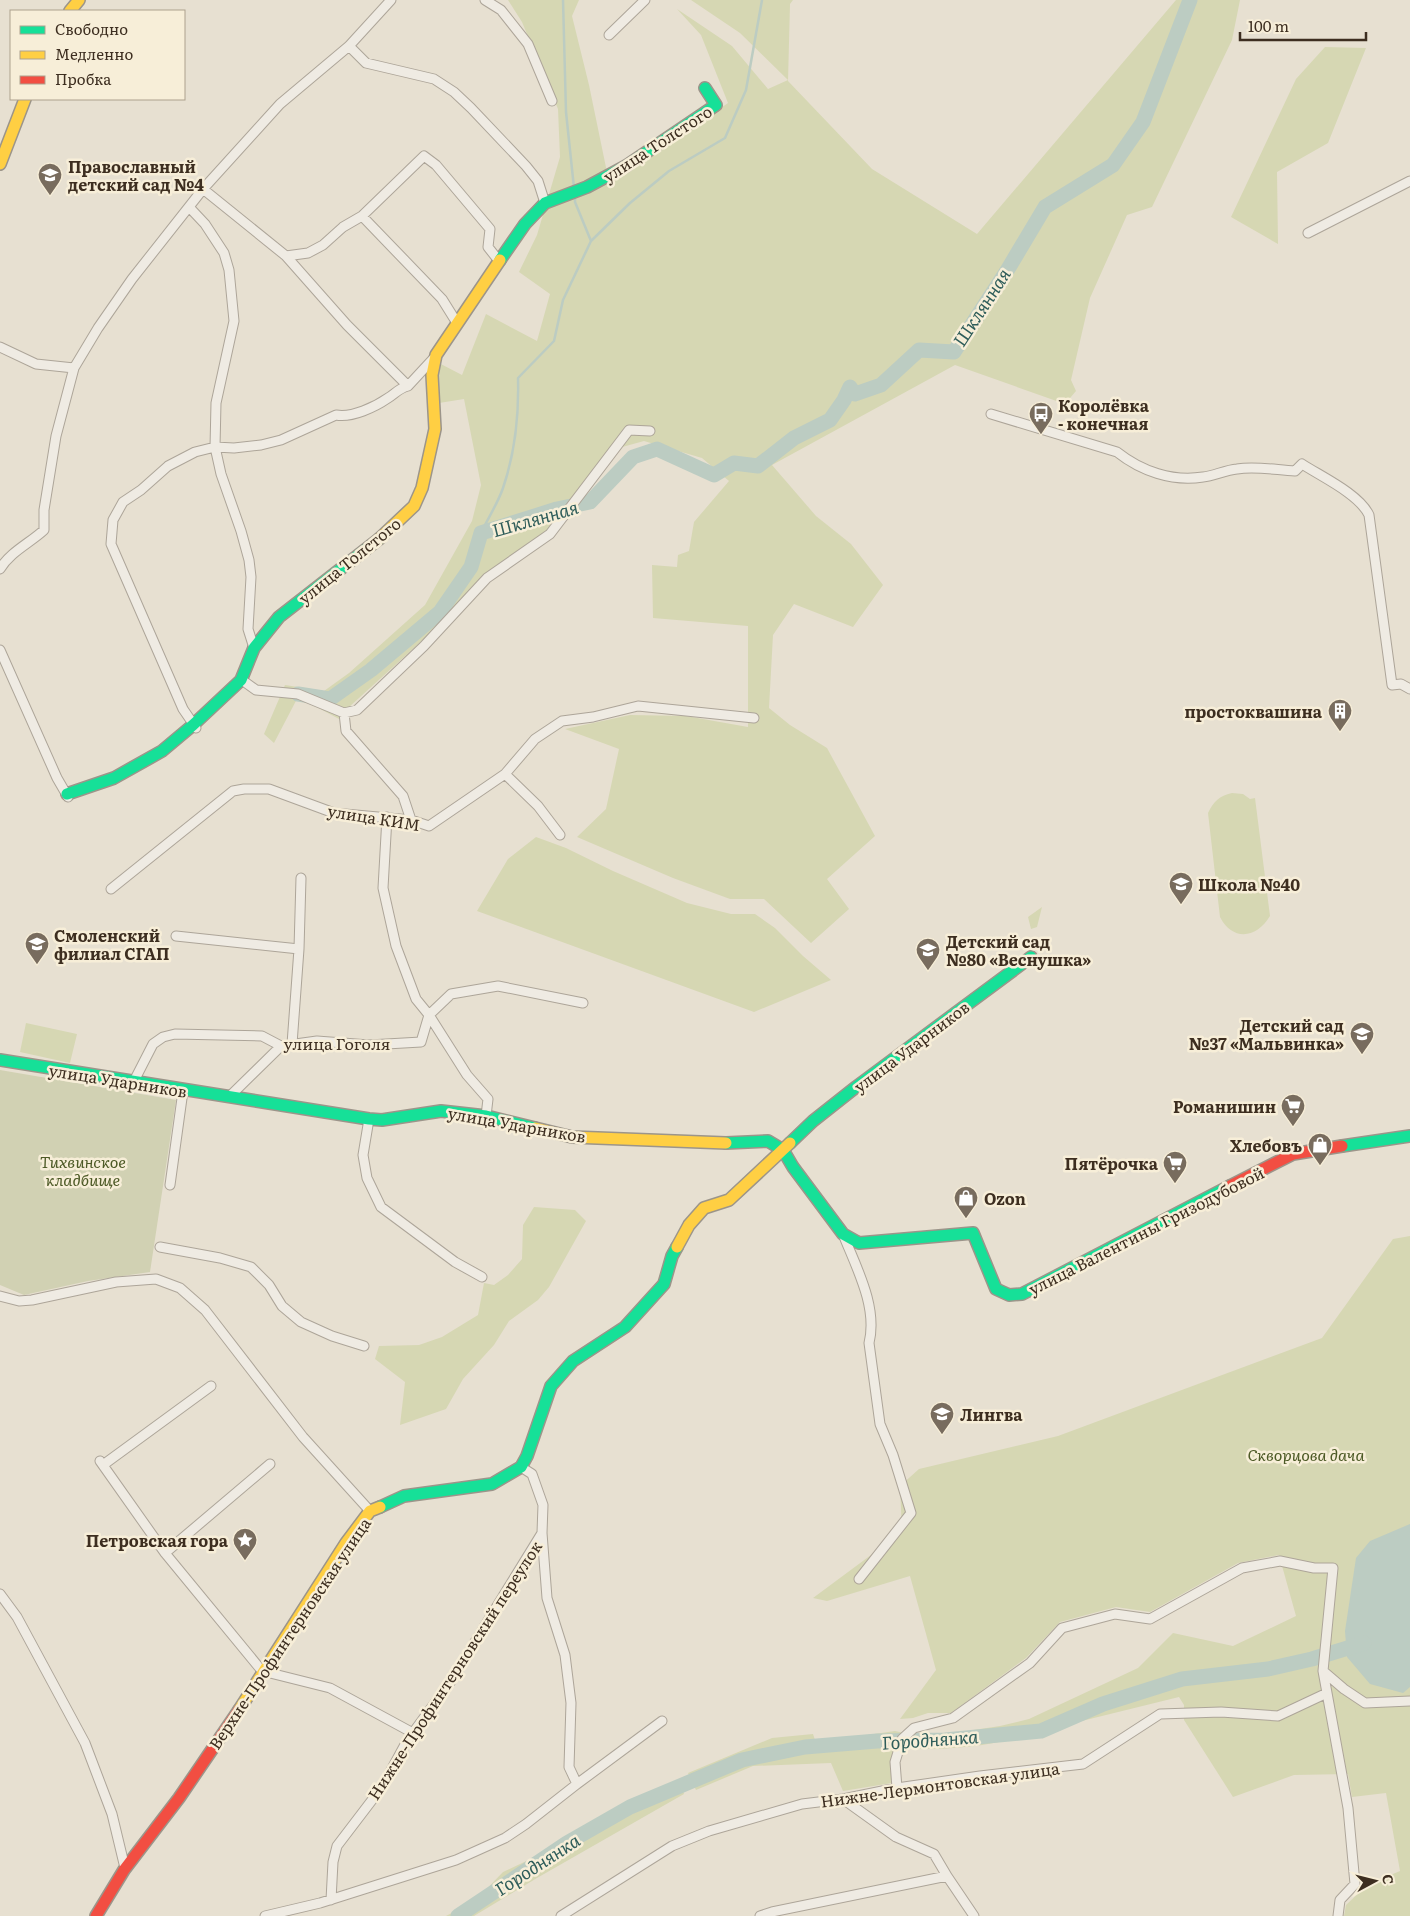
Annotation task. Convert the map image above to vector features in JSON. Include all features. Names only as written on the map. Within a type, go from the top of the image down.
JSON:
[{"type":"street","points":[[0,569],[6,559],[44,530],[44,510],[56,436],[74,368],[98,328],[132,279],[203,189],[280,104],[349,46],[392,0]]},
{"type":"street","points":[[485,0],[501,10],[528,44],[552,102]]},
{"type":"street","points":[[610,35],[645,0]]},
{"type":"street","points":[[349,46],[366,63],[434,79],[454,92],[526,166],[538,181],[545,203]]},
{"type":"street","name":"улица Толстого","points":[[67,796],[114,778],[162,751],[195,726],[241,680],[254,648],[279,616],[389,531],[414,506],[422,488],[435,429],[432,375],[436,355],[524,224],[545,203],[626,166],[716,105],[704,88]]},
{"type":"street","points":[[0,164],[25,100]]},
{"type":"street","points":[[286,256],[308,253],[323,246],[343,227],[362,216],[424,156],[436,165],[490,229],[488,247],[499,262]]},
{"type":"street","points":[[1308,234],[1410,181]]},
{"type":"street","points":[[203,189],[286,256],[347,325],[408,386]]},
{"type":"street","points":[[189,207],[205,224],[224,253],[228,270],[234,321],[216,403],[214,420],[215,447],[221,474],[249,560],[251,577],[248,629],[254,648]]},
{"type":"street","points":[[362,216],[442,299],[457,323]]},
{"type":"street","points":[[0,347],[36,364],[74,368]]},
{"type":"street","points":[[195,726],[183,709],[111,544],[113,520],[123,502],[141,490],[168,466],[195,452],[215,447],[234,448],[261,445],[281,440],[336,415],[344,417],[374,406],[389,398],[401,387],[408,386],[430,364],[436,355]]},
{"type":"street","points":[[991,414],[1117,452],[1128,461],[1167,477],[1184,480],[1246,468],[1295,470],[1302,464],[1355,498],[1365,506],[1369,514],[1392,685],[1401,684],[1410,689]]},
{"type":"street","points":[[241,680],[256,690],[298,694],[344,714],[357,710],[424,646],[487,578],[550,534],[608,455],[629,430],[650,430]]},
{"type":"street","points":[[0,650],[57,778],[67,796]]},
{"type":"street","name":"улица КИМ","points":[[111,889],[233,791],[244,789],[270,790],[334,813],[411,820],[429,826],[504,774],[535,739],[562,721],[593,717],[638,706],[754,718]]},
{"type":"street","points":[[344,714],[346,731],[403,796],[411,820]]},
{"type":"street","points":[[504,774],[538,806],[560,834]]},
{"type":"street","points":[[387,817],[383,888],[396,946],[416,999],[429,1015],[467,1075],[488,1099],[486,1116]]},
{"type":"street","points":[[292,1044],[299,949],[301,878]]},
{"type":"street","points":[[176,936],[299,949]]},
{"type":"street","name":"улица Ударников","points":[[0,1060],[183,1091],[230,1096],[369,1119],[382,1120],[441,1111],[486,1116],[572,1137],[729,1143],[768,1141],[783,1150],[813,1121],[856,1087],[1031,957]]},
{"type":"street","points":[[429,1015],[452,994],[498,986],[583,1003]]},
{"type":"street","name":"улица Гоголя","points":[[133,1083],[153,1044],[163,1037],[175,1034],[262,1036],[281,1046],[317,1040],[369,1045],[422,1042],[429,1015]]},
{"type":"street","points":[[230,1096],[281,1046]]},
{"type":"street","points":[[170,1185],[183,1091]]},
{"type":"street","points":[[369,1119],[363,1155],[367,1178],[381,1207],[455,1262],[482,1276]]},
{"type":"street","name":"улица Валентины Гризодубовой","points":[[843,1234],[859,1243],[973,1233],[996,1289],[1009,1294],[1022,1294],[1292,1154],[1410,1136]]},
{"type":"street","points":[[521,1467],[527,1456],[551,1386],[572,1361],[625,1327],[664,1284],[672,1256],[689,1225],[704,1208],[729,1200],[783,1150],[793,1167],[843,1234],[871,1309],[871,1335],[869,1343],[880,1424],[893,1454],[911,1513],[859,1579]]},
{"type":"street","points":[[160,1247],[251,1266],[269,1285],[282,1306],[301,1322],[332,1336],[364,1346]]},
{"type":"street","points":[[0,1296],[20,1301],[32,1300],[116,1282],[156,1278],[180,1288],[205,1310],[303,1437],[370,1511]]},
{"type":"street","points":[[211,1386],[102,1463],[165,1553],[262,1671],[330,1688],[413,1733]]},
{"type":"street","points":[[165,1553],[270,1464]]},
{"type":"street","name":"Верхне-Профинтерновская улица","points":[[96,1916],[125,1868],[178,1798],[346,1543],[370,1511],[404,1496],[492,1484],[521,1467]]},
{"type":"street","name":"Нижне-Профинтерновский переулок","points":[[331,1900],[333,1862],[337,1846],[382,1787],[407,1741],[450,1681],[542,1533],[543,1505],[532,1474],[521,1467]]},
{"type":"street","points":[[542,1533],[547,1598],[564,1655],[571,1703],[568,1767],[577,1784]]},
{"type":"street","points":[[897,1788],[895,1762],[902,1739],[914,1728],[953,1718],[1030,1663],[1062,1628],[1115,1614],[1150,1619],[1242,1568],[1280,1562],[1314,1568],[1333,1568],[1323,1671],[1348,1808],[1355,1884],[1340,1900],[1338,1916]]},
{"type":"street","points":[[0,1594],[17,1617],[85,1744],[112,1814],[125,1868]]},
{"type":"street","points":[[1323,1671],[1344,1689],[1365,1703],[1410,1701]]},
{"type":"street","name":"Нижне-Лермонтовская улица","points":[[561,1916],[672,1846],[709,1831],[802,1804],[980,1776],[1083,1764],[1160,1714],[1221,1712],[1278,1716],[1327,1694]]},
{"type":"street","points":[[265,1916],[331,1900],[456,1860],[505,1838],[662,1722]]},
{"type":"street","points":[[843,1799],[896,1837],[934,1854],[974,1916]]},
{"type":"street","points":[[760,1916],[947,1876]]},
{"type":"green space","points":[[508,0],[579,0],[572,16],[589,85],[609,182],[668,145],[728,103],[701,35],[677,9],[732,46],[768,89],[788,80],[740,33],[691,0],[793,0],[790,4],[788,81],[872,169],[977,234],[1176,0],[1240,0],[1232,40],[1152,207],[1127,215],[1090,298],[1071,380],[1076,391],[1065,404],[955,365],[772,465],[816,516],[851,544],[883,585],[853,627],[794,604],[773,635],[769,708],[790,725],[827,748],[875,836],[827,879],[849,909],[811,943],[764,899],[730,899],[673,878],[577,837],[606,809],[619,749],[565,729],[630,715],[686,716],[748,727],[748,626],[653,618],[652,565],[677,567],[678,555],[689,551],[694,522],[729,481],[702,458],[644,441],[615,449],[572,509],[502,568],[348,708],[339,719],[298,697],[274,743],[264,734],[285,685],[324,691],[349,673],[425,605],[472,521],[481,485],[464,399],[439,403],[435,361],[462,375],[486,314],[537,341],[550,294],[519,272],[537,235],[560,157],[558,109],[522,22]]},
{"type":"green space","points":[[1325,47],[1366,48],[1328,143],[1277,172],[1278,244],[1231,217],[1296,79]]},
{"type":"green space","points":[[1232,793],[1243,794],[1250,799],[1255,798],[1270,916],[1259,929],[1245,934],[1231,930],[1220,917],[1208,813],[1217,800]]},
{"type":"green space","points":[[536,837],[566,848],[687,903],[731,914],[755,914],[775,928],[831,980],[754,1012],[477,911],[508,859]]},
{"type":"green space","points":[[1042,907],[1037,927],[1031,929],[1028,917]]},
{"type":"green space","points":[[26,1023],[77,1034],[70,1063],[20,1052]]},
{"type":"green space","name":"Тихвинское кладбище","points":[[0,1070],[176,1100],[150,1272],[88,1281],[24,1295],[0,1285]]},
{"type":"green space","points":[[534,1207],[575,1210],[586,1221],[549,1287],[538,1300],[509,1321],[494,1345],[463,1379],[446,1409],[400,1425],[405,1382],[375,1359],[379,1346],[419,1345],[442,1337],[478,1315],[484,1283],[494,1285],[508,1275],[522,1259],[523,1225]]},
{"type":"green space","name":"Скворцова дача","points":[[1410,1236],[1410,1916],[1344,1916],[1346,1905],[1367,1885],[1400,1871],[1386,1793],[1352,1797],[1348,1774],[1294,1775],[1233,1797],[1184,1720],[1184,1705],[1179,1697],[1013,1739],[980,1745],[925,1749],[896,1746],[892,1760],[892,1783],[843,1791],[831,1763],[753,1766],[696,1790],[688,1773],[772,1738],[813,1734],[815,1740],[832,1740],[895,1731],[914,1735],[954,1733],[1000,1726],[1029,1719],[1138,1668],[1173,1633],[1233,1646],[1296,1616],[1279,1555],[1238,1563],[1150,1612],[1116,1607],[1060,1622],[1026,1658],[951,1713],[928,1713],[913,1718],[900,1719],[936,1670],[910,1576],[827,1601],[813,1598],[902,1532],[900,1486],[919,1469],[1058,1436],[1322,1338],[1393,1239]]},
{"type":"green space","points":[[679,1779],[684,1794],[474,1916],[446,1916],[476,1900],[503,1872],[543,1853]]},
{"type":"shaded area","points":[[1410,1524],[1410,1687],[1403,1693],[1370,1684],[1347,1657],[1345,1631],[1356,1558],[1370,1541]]},
{"type":"waterway","points":[[563,0],[566,112],[574,188]]},
{"type":"waterway","points":[[481,533],[501,494],[511,461],[517,419],[518,378],[554,341],[563,300],[591,241],[630,203],[669,171],[725,138],[746,90],[762,0]]},
{"type":"waterway","name":"Шклянная","points":[[298,694],[330,699],[371,670],[440,612],[471,567],[481,533],[557,509],[590,502],[633,457],[657,449],[714,475],[734,463],[758,466],[794,438],[830,420],[844,400],[850,387],[855,394],[881,385],[919,350],[954,352],[1008,269],[1045,207],[1113,165],[1143,122],[1190,0]]},
{"type":"waterway","points":[[575,196],[575,202],[591,241]]},
{"type":"waterway","name":"Городнянка","points":[[458,1916],[567,1843],[630,1807],[742,1760],[805,1747],[877,1741],[945,1740],[1041,1731],[1103,1704],[1182,1679],[1268,1669],[1312,1659],[1364,1643]]},
{"type":"traffic: fast","points":[[500,260],[525,224],[545,203],[587,187],[626,166],[716,105],[705,88]]},
{"type":"traffic: fast","points":[[67,794],[114,778],[162,751],[241,680],[254,648],[279,617],[379,539]]},
{"type":"traffic: fast","points":[[790,1143],[813,1121],[856,1087],[1031,957]]},
{"type":"traffic: fast","points":[[0,1060],[369,1119],[382,1120],[441,1111],[486,1116],[535,1128]]},
{"type":"traffic: fast","points":[[1342,1146],[1410,1136]]},
{"type":"traffic: fast","points":[[726,1143],[768,1141],[783,1150],[793,1167],[843,1234],[859,1243],[973,1233],[996,1289],[1009,1295],[1022,1294],[1230,1186]]},
{"type":"traffic: fast","points":[[380,1507],[404,1496],[492,1484],[521,1467],[527,1456],[551,1386],[573,1361],[625,1327],[664,1284],[672,1256],[677,1247]]},
{"type":"traffic: slow","points":[[71,10],[79,0]]},
{"type":"traffic: slow","points":[[0,164],[25,100]]},
{"type":"traffic: slow","points":[[379,539],[414,506],[422,488],[435,429],[432,375],[436,355],[500,260]]},
{"type":"traffic: slow","points":[[535,1128],[572,1137],[726,1143]]},
{"type":"traffic: slow","points":[[677,1247],[689,1225],[704,1208],[729,1200],[790,1143]]},
{"type":"traffic: slow","points":[[239,1710],[346,1543],[370,1511],[380,1507]]},
{"type":"traffic: jam","points":[[1230,1186],[1293,1154],[1342,1146]]},
{"type":"traffic: jam","points":[[96,1916],[124,1870],[179,1798],[239,1710]]},
{"type":"place","name":"Православный детский сад №4","points":[[50,196]]},
{"type":"place","name":"Королёвка - конечная","points":[[1041,435]]},
{"type":"place","name":"простоквашина","points":[[1340,732]]},
{"type":"place","name":"Школа №40","points":[[1181,905]]},
{"type":"place","name":"Смоленский филиал СГАП","points":[[37,965]]},
{"type":"place","name":"Детский сад №80 «Веснушка»","points":[[928,971]]},
{"type":"place","name":"Детский сад №37 «Мальвинка»","points":[[1362,1055]]},
{"type":"place","name":"Романишин","points":[[1293,1127]]},
{"type":"place","name":"Хлебовъ","points":[[1320,1166]]},
{"type":"place","name":"Пятёрочка","points":[[1175,1184]]},
{"type":"place","name":"Ozon","points":[[966,1219]]},
{"type":"place","name":"Лингва","points":[[942,1435]]},
{"type":"place","name":"Петровская гора","points":[[245,1561]]}]
